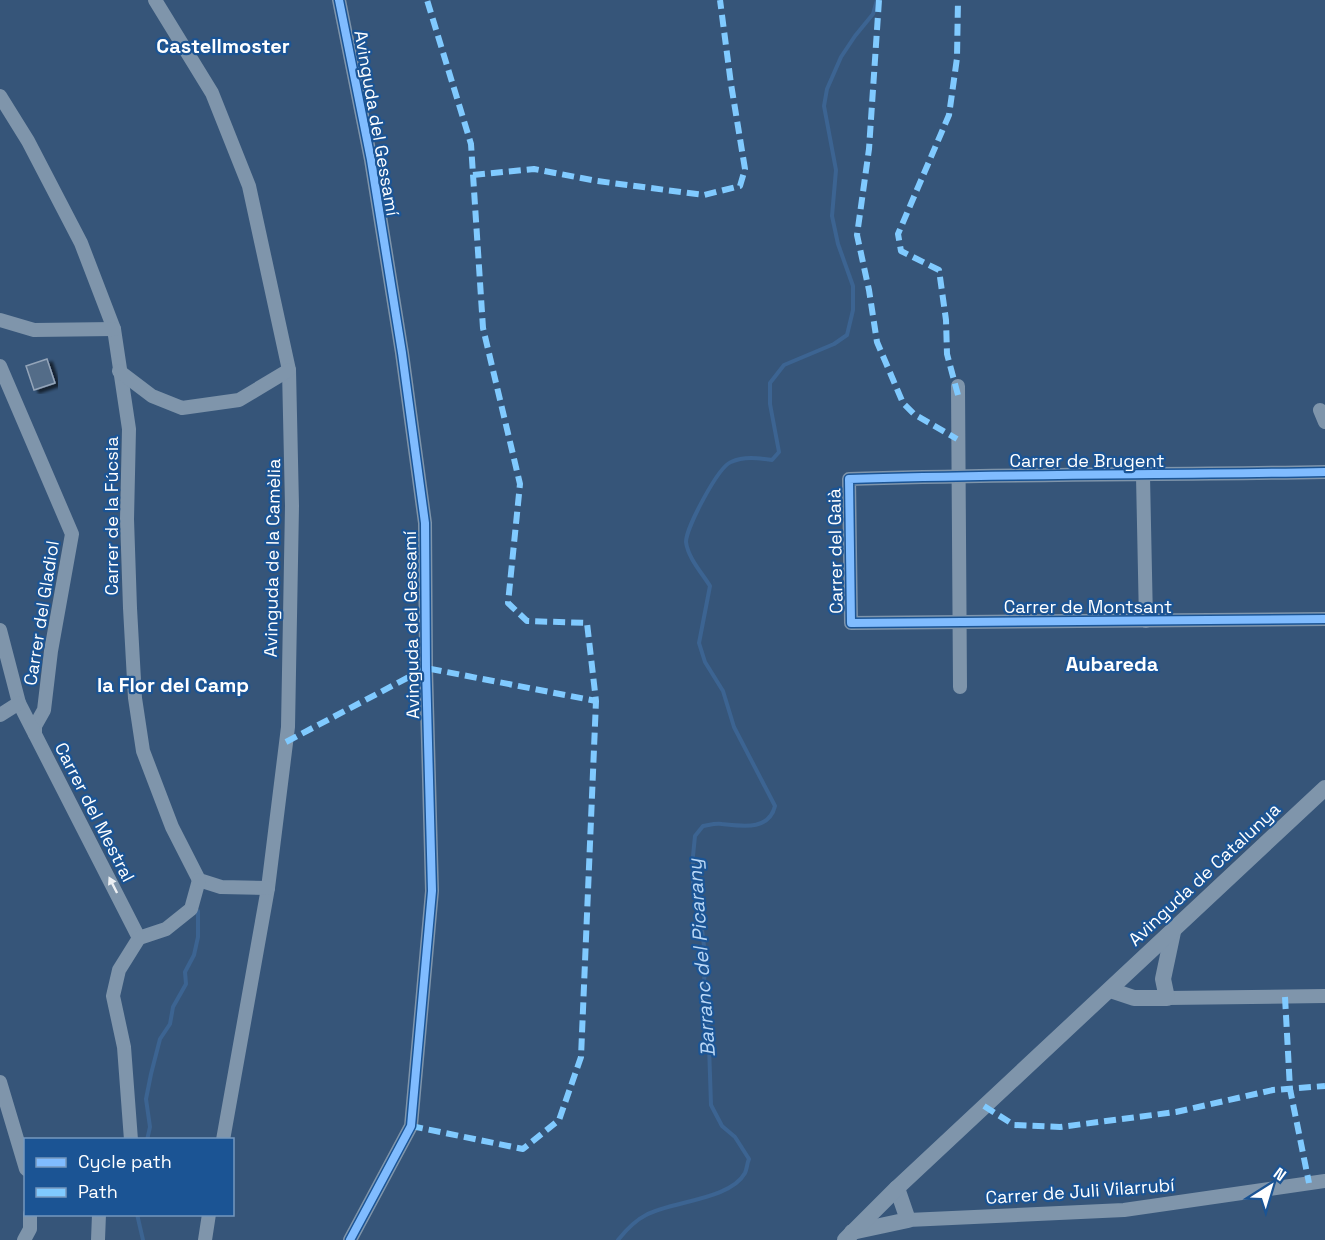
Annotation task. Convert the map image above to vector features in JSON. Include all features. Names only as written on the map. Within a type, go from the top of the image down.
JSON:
[{"type":"street","name":"Avinguda de la Camèlia","points":[[155,0],[212,93],[249,186],[289,370],[292,506],[288,727],[268,888],[223,1138]]},
{"type":"street","name":"Avinguda del Gessamí","points":[[339,0],[371,160],[402,353],[425,523],[432,891],[411,1126],[350,1240]]},
{"type":"street","name":"Carrer de la Fúcsia","points":[[0,96],[28,141],[81,243],[114,330],[129,429],[127,519],[130,608],[135,698],[142,751],[172,828],[199,880]]},
{"type":"street","points":[[0,320],[34,330],[114,330]]},
{"type":"street","name":"Carrer del Gladiol","points":[[0,366],[72,534],[51,651],[44,710],[35,726],[35,734]]},
{"type":"street","points":[[119,371],[152,396],[182,408],[239,400],[289,370]]},
{"type":"street","points":[[958,386],[960,687]]},
{"type":"street","name":"Carrer de Brugent","points":[[849,479],[957,475],[1143,476],[1325,472]]},
{"type":"street","points":[[1143,476],[1146,621]]},
{"type":"street","name":"Carrer del Gaià","points":[[849,479],[851,623]]},
{"type":"street","name":"Carrer de Montsant","points":[[851,623],[1325,619]]},
{"type":"street","name":"Carrer del Mestral","points":[[0,630],[19,702],[139,938]]},
{"type":"street","points":[[0,714],[19,702]]},
{"type":"street","name":"Avinguda de Catalunya","points":[[848,1236],[1174,927],[1325,788]]},
{"type":"street","points":[[131,1138],[124,1047],[113,996],[119,970],[139,938],[166,929],[190,909],[199,880],[221,887],[268,888]]},
{"type":"street","points":[[1167,998],[1163,979],[1174,927]]},
{"type":"street","points":[[1134,998],[1163,979]]},
{"type":"street","points":[[1110,990],[1134,998],[1325,996]]},
{"type":"street","points":[[0,1082],[24,1162]]},
{"type":"street","name":"Carrer de Juli Vilarrubí","points":[[908,1220],[1124,1210],[1325,1181]]},
{"type":"street","points":[[848,1236],[908,1220],[897,1188]]},
{"type":"street","points":[[24,1240],[30,1229],[30,1216]]},
{"type":"street","points":[[98,1240],[99,1216]]},
{"type":"street","points":[[205,1240],[209,1216]]},
{"type":"building","points":[[47,359],[55,383],[34,390],[26,366]]},
{"type":"waterway","name":"Barranc del Picarany","points":[[618,1240],[630,1226],[646,1215],[727,1189],[738,1182],[745,1173],[749,1159],[735,1137],[722,1126],[711,1105],[708,1015],[704,987],[705,955],[701,920],[693,884],[693,856],[695,836],[703,826],[754,825],[767,820],[775,806],[734,727],[723,691],[705,662],[699,643],[710,586],[692,560],[686,542],[691,524],[725,466],[741,459],[772,460],[779,452],[770,404],[770,383],[784,365],[834,344],[847,335],[853,310],[853,286],[838,244],[832,216],[836,170],[824,106],[827,89],[841,57],[873,14],[877,0]]},
{"type":"waterway","points":[[147,1138],[150,1127],[146,1099],[151,1074],[160,1039],[170,1024],[173,1007],[186,984],[185,972],[194,955],[198,937],[198,911]]},
{"type":"waterway","points":[[137,1216],[143,1240]]},
{"type":"marked path","points":[[411,1126],[523,1149],[559,1120],[581,1057],[596,701],[587,623],[527,621],[508,603],[520,484],[483,328],[471,144],[427,0]]},
{"type":"marked path","points":[[473,175],[534,169],[597,181],[704,195],[740,186],[745,169],[720,0]]},
{"type":"marked path","points":[[879,0],[869,149],[857,235],[877,342],[903,403],[914,414],[957,439]]},
{"type":"marked path","points":[[958,0],[957,58],[949,115],[898,234],[901,251],[939,270],[946,320],[947,354],[958,395]]},
{"type":"marked path","points":[[286,742],[426,668],[596,701]]},
{"type":"marked path","points":[[1285,997],[1290,1089],[1309,1183]]},
{"type":"marked path","points":[[984,1106],[1014,1125],[1060,1127],[1176,1112],[1273,1090],[1325,1086]]},
{"type":"cycle path","points":[[339,0],[371,160],[402,353],[425,523],[432,891],[411,1126],[350,1240]]},
{"type":"cycle path","points":[[1325,472],[849,479],[851,623],[1325,619]]},
{"type":"district","name":"Castellmoster","points":[[223,46]]},
{"type":"district","name":"Aubareda","points":[[1112,664]]},
{"type":"district","name":"la Flor del Camp","points":[[173,685]]}]
